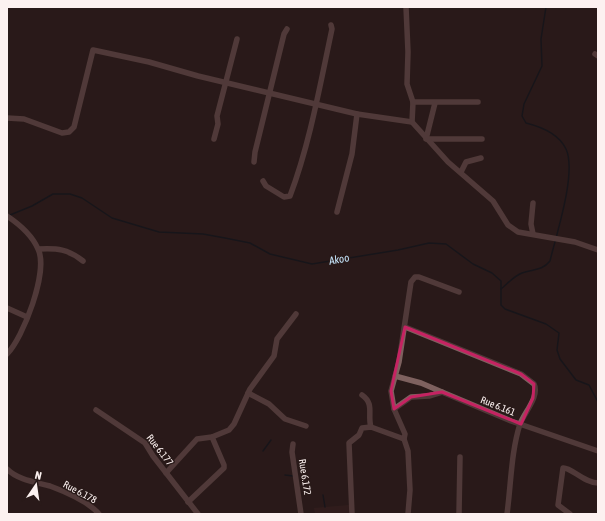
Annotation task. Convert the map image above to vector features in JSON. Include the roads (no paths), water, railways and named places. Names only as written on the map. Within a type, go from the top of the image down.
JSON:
[{"type":"street","points":[[406,7],[408,52],[407,84],[412,102],[412,122],[448,162],[493,200],[508,225],[518,232],[575,242],[598,250]]},
{"type":"street","points":[[263,181],[266,186],[284,198],[290,196],[316,104],[332,29],[331,25]]},
{"type":"street","points":[[254,162],[255,152],[271,93],[284,34],[287,29]]},
{"type":"street","points":[[214,139],[218,124],[217,116],[237,39]]},
{"type":"street","points":[[7,118],[24,120],[62,133],[69,132],[74,127],[93,50],[149,62],[357,114],[412,122]]},
{"type":"street","points":[[412,102],[478,102]]},
{"type":"street","points":[[426,139],[435,103]]},
{"type":"street","points":[[337,212],[352,154],[357,114]]},
{"type":"street","points":[[426,139],[482,139]]},
{"type":"street","points":[[461,172],[466,162],[481,158]]},
{"type":"street","points":[[532,234],[531,224],[533,204]]},
{"type":"street","points":[[7,216],[20,225],[39,249],[40,279],[38,289],[27,317],[17,339],[7,354]]},
{"type":"street","points":[[39,249],[58,248],[77,256],[83,261]]},
{"type":"street","points":[[408,514],[410,490],[408,451],[404,439],[405,434],[394,409],[391,391],[396,376],[405,327],[408,292],[413,279],[419,277],[459,292]]},
{"type":"street","points":[[7,308],[27,317]]},
{"type":"street","points":[[166,473],[197,439],[212,437],[229,430],[234,424],[248,393],[263,368],[274,356],[277,339],[296,314]]},
{"type":"street","points":[[405,327],[526,376],[534,384],[536,390],[520,424],[507,514]]},
{"type":"street","name":"Rue 6.161","points":[[396,376],[442,392],[520,424],[598,451]]},
{"type":"street","points":[[394,409],[411,397],[429,396],[442,392]]},
{"type":"street","points":[[248,393],[269,404],[285,419],[306,426]]},
{"type":"street","points":[[362,395],[369,401],[370,427]]},
{"type":"street","name":"Rue 6.177","points":[[96,410],[145,443],[198,514]]},
{"type":"street","points":[[352,514],[349,443],[359,434],[362,428],[370,427],[404,439]]},
{"type":"street","points":[[188,502],[224,468],[212,437]]},
{"type":"street","name":"Rue 6.172","points":[[293,444],[292,452],[301,514]]},
{"type":"street","points":[[458,514],[460,457]]},
{"type":"street","name":"Rue 6.178","points":[[7,468],[23,479],[51,487],[80,500],[99,514]]},
{"type":"street","points":[[570,514],[558,505],[563,468],[567,468],[584,480],[598,483]]},
{"type":"waterway","points":[[501,289],[519,274],[544,267],[550,261],[561,220],[567,188],[569,160],[563,144],[549,132],[526,123],[522,116],[524,104],[542,66],[541,39],[546,7]]},
{"type":"waterway","name":"Akoo","points":[[10,215],[32,206],[53,194],[70,194],[82,198],[112,218],[159,232],[203,234],[250,243],[270,254],[312,264],[398,250],[429,243],[446,244],[473,264],[492,273],[501,281],[501,305],[505,309],[546,324],[559,333],[557,350],[560,359],[576,380],[589,385],[598,402]]},
{"type":"waterway","points":[[263,451],[271,440]]},
{"type":"waterway","points":[[285,475],[293,476]]},
{"type":"waterway","points":[[323,495],[325,507]]}]
